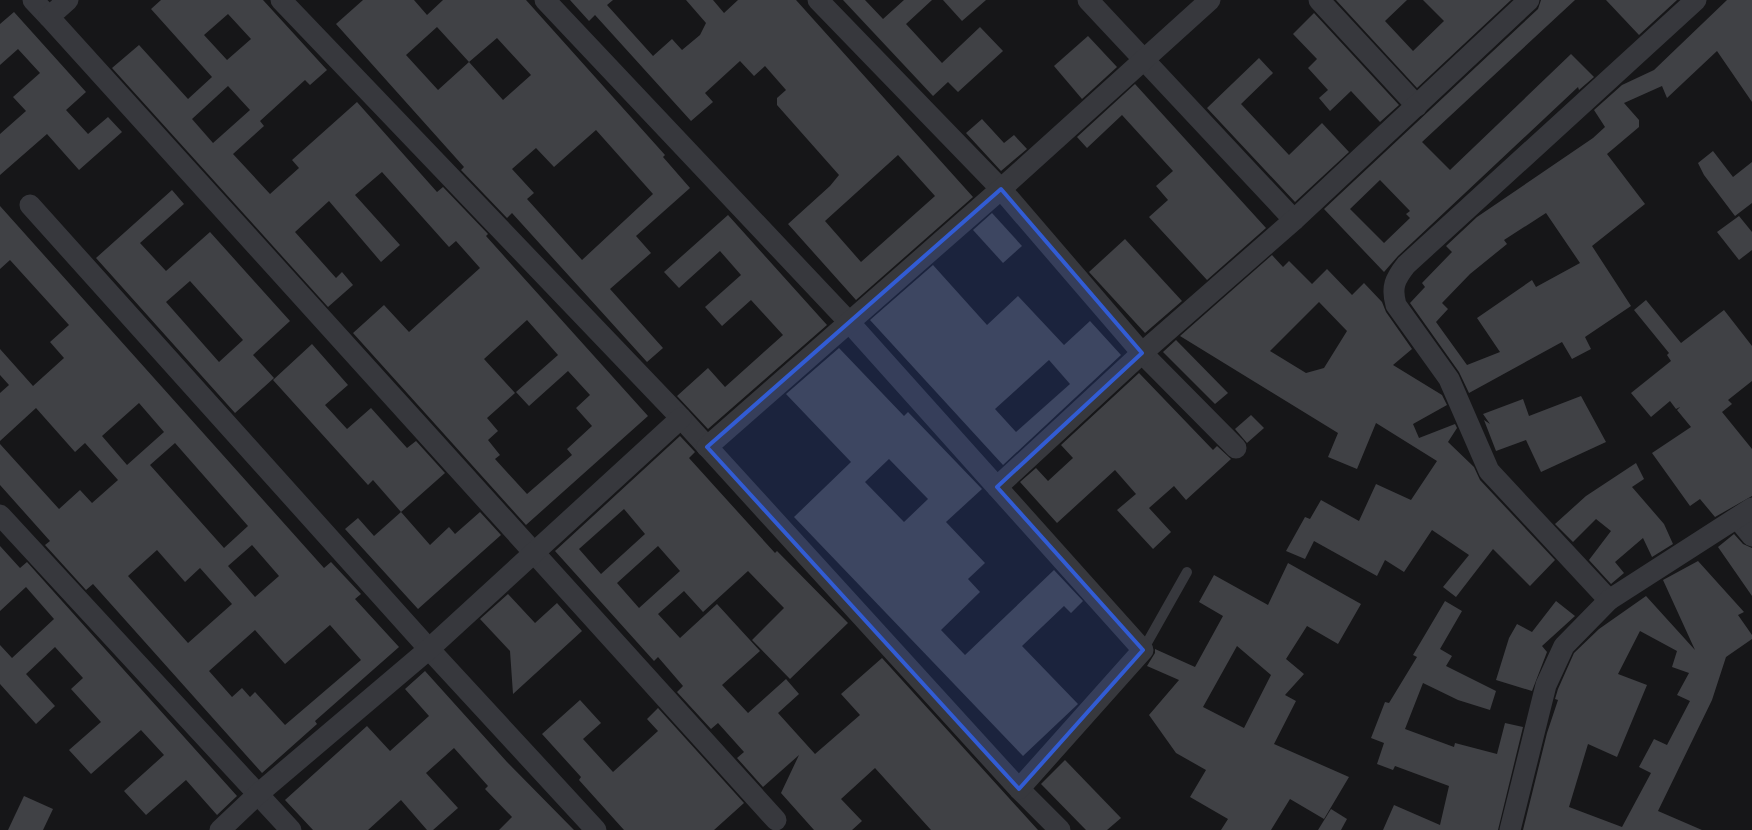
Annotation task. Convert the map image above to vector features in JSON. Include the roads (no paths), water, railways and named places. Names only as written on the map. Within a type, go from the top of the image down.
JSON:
[{"type":"street","points":[[33,0],[532,553],[776,820]]},
{"type":"street","points":[[50,17],[68,0]]},
{"type":"street","points":[[280,0],[681,418],[1019,789],[1060,830]]},
{"type":"street","points":[[545,0],[849,322],[1143,650],[1019,789]]},
{"type":"street","points":[[818,0],[1001,189],[1142,353],[1236,448]]},
{"type":"street","points":[[1088,0],[1294,220]]},
{"type":"street","points":[[707,447],[1001,189],[1210,0]]},
{"type":"street","points":[[1318,0],[1417,106]]},
{"type":"street","points":[[997,487],[1142,353],[1294,220],[1529,0]]},
{"type":"street","points":[[1609,600],[1489,471],[1450,379],[1396,305],[1392,293],[1393,284],[1406,265],[1696,0]]},
{"type":"street","points":[[30,205],[429,650],[596,830]]},
{"type":"street","points":[[220,830],[258,794],[429,650],[532,553],[681,418]]},
{"type":"street","points":[[1510,830],[1546,685],[1564,646],[1609,600],[1745,514],[1752,536]]},
{"type":"street","points":[[0,515],[291,830]]},
{"type":"lane","points":[[1143,650],[1187,572]]}]
